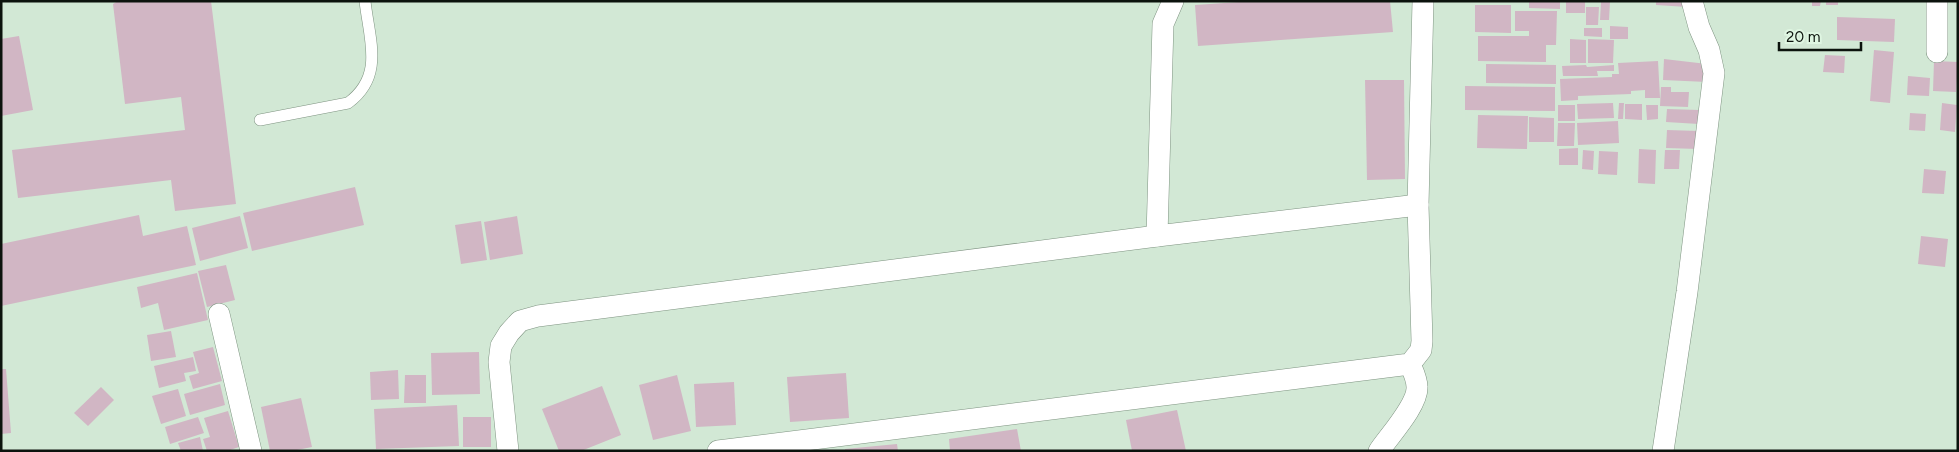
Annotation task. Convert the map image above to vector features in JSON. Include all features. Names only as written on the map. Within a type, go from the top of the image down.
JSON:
[{"type":"street","points":[[1156,236],[1163,24],[1173,1]]},
{"type":"street","points":[[718,451],[1410,364],[1421,350],[1422,341],[1418,205],[1423,1]]},
{"type":"street","points":[[1664,451],[1687,292],[1714,73],[1709,50],[1699,27],[1692,1]]},
{"type":"street","points":[[1937,1],[1937,52]]},
{"type":"street","points":[[508,451],[499,362],[501,346],[520,321],[538,316],[1156,236],[1418,205]]},
{"type":"street","points":[[219,314],[251,451]]},
{"type":"street","points":[[1379,451],[1411,406],[1415,397],[1417,387],[1410,364]]},
{"type":"lane","points":[[260,120],[348,104],[357,96],[364,87],[372,67],[371,41],[365,1]]},
{"type":"building","points":[[118,1],[211,1],[236,204],[175,211],[171,180],[18,198],[12,150],[185,130],[181,97],[125,104],[113,4]]},
{"type":"building","points":[[1254,1],[1390,1],[1393,32],[1198,46],[1195,5]]},
{"type":"building","points":[[1529,1],[1560,1],[1560,9],[1529,8]]},
{"type":"building","points":[[1566,1],[1585,1],[1585,13],[1566,13]]},
{"type":"building","points":[[1656,1],[1687,1],[1687,7],[1656,5]]},
{"type":"building","points":[[1812,1],[1821,1],[1820,6],[1812,6]]},
{"type":"building","points":[[1826,1],[1838,1],[1838,5],[1826,5]]},
{"type":"building","points":[[1601,2],[1610,2],[1609,20],[1600,20]]},
{"type":"building","points":[[1475,5],[1511,5],[1511,33],[1475,32]]},
{"type":"building","points":[[1586,7],[1599,7],[1598,25],[1586,25]]},
{"type":"building","points":[[1515,11],[1557,11],[1556,45],[1546,45],[1546,62],[1478,61],[1478,36],[1529,36],[1529,31],[1515,31]]},
{"type":"building","points":[[1837,17],[1895,19],[1894,42],[1837,40]]},
{"type":"building","points":[[1610,26],[1628,27],[1628,39],[1610,39]]},
{"type":"building","points":[[1584,28],[1602,28],[1602,37],[1584,36]]},
{"type":"building","points":[[19,36],[33,110],[1,116],[1,39]]},
{"type":"building","points":[[1570,39],[1586,40],[1586,63],[1570,63]]},
{"type":"building","points":[[1588,39],[1614,40],[1613,63],[1588,63]]},
{"type":"building","points":[[1874,50],[1894,52],[1890,103],[1870,101]]},
{"type":"building","points":[[1825,55],[1845,56],[1844,73],[1823,72]]},
{"type":"building","points":[[1664,59],[1707,64],[1707,82],[1663,80]]},
{"type":"building","points":[[1658,61],[1660,98],[1645,98],[1645,90],[1631,91],[1631,94],[1578,96],[1578,100],[1561,101],[1560,79],[1612,77],[1612,74],[1619,74],[1618,63]]},
{"type":"building","points":[[1934,61],[1958,62],[1956,92],[1933,91]]},
{"type":"building","points":[[1486,64],[1556,65],[1556,84],[1486,83]]},
{"type":"building","points":[[1586,65],[1587,67],[1614,65],[1614,71],[1597,71],[1598,76],[1563,76],[1562,66]]},
{"type":"building","points":[[1908,76],[1930,78],[1929,96],[1907,95]]},
{"type":"building","points":[[1365,80],[1404,80],[1405,179],[1367,180]]},
{"type":"building","points":[[1465,86],[1555,87],[1555,111],[1465,110]]},
{"type":"building","points":[[1661,87],[1671,87],[1671,92],[1689,92],[1688,107],[1660,106]]},
{"type":"building","points":[[1613,103],[1614,118],[1578,119],[1577,104]]},
{"type":"building","points":[[1619,103],[1624,103],[1623,119],[1618,119]]},
{"type":"building","points":[[1942,103],[1957,105],[1955,132],[1940,130]]},
{"type":"building","points":[[1625,104],[1642,104],[1642,120],[1625,119]]},
{"type":"building","points":[[1558,105],[1575,105],[1575,121],[1558,121]]},
{"type":"building","points":[[1646,105],[1658,105],[1658,119],[1647,120]]},
{"type":"building","points":[[1667,109],[1699,110],[1699,124],[1666,122]]},
{"type":"building","points":[[1910,113],[1926,114],[1925,131],[1909,130]]},
{"type":"building","points":[[1478,115],[1528,116],[1527,149],[1477,148]]},
{"type":"building","points":[[1529,117],[1554,118],[1554,142],[1529,142]]},
{"type":"building","points":[[1618,121],[1619,143],[1578,145],[1577,123]]},
{"type":"building","points":[[1558,123],[1575,123],[1574,146],[1557,146]]},
{"type":"building","points":[[1667,130],[1699,131],[1698,149],[1666,148]]},
{"type":"building","points":[[1578,148],[1578,165],[1559,165],[1559,149]]},
{"type":"building","points":[[1639,149],[1656,150],[1655,184],[1638,183]]},
{"type":"building","points":[[1583,150],[1594,151],[1593,170],[1582,169]]},
{"type":"building","points":[[1665,150],[1680,150],[1679,169],[1664,169]]},
{"type":"building","points":[[1599,151],[1618,152],[1617,175],[1598,174]]},
{"type":"building","points":[[1924,169],[1946,171],[1944,194],[1922,193]]},
{"type":"building","points":[[355,187],[364,225],[252,251],[243,213]]},
{"type":"building","points":[[139,215],[143,236],[187,226],[196,265],[1,306],[1,244]]},
{"type":"building","points":[[240,216],[248,248],[200,261],[192,228]]},
{"type":"building","points":[[517,216],[523,254],[490,260],[484,222]]},
{"type":"building","points":[[481,221],[487,260],[461,264],[455,225]]},
{"type":"building","points":[[1921,236],[1948,239],[1945,267],[1918,264]]},
{"type":"building","points":[[226,265],[235,300],[207,307],[198,271]]},
{"type":"building","points":[[197,273],[208,320],[164,330],[158,303],[141,308],[137,287]]},
{"type":"building","points":[[171,331],[176,357],[151,361],[147,335]]},
{"type":"building","points":[[213,347],[222,381],[193,389],[189,376],[199,373],[193,352]]},
{"type":"building","points":[[479,352],[480,394],[432,395],[431,353]]},
{"type":"building","points":[[193,357],[196,371],[184,373],[186,381],[159,388],[154,366]]},
{"type":"building","points":[[1,369],[6,369],[11,433],[1,434]]},
{"type":"building","points":[[398,370],[399,399],[371,400],[370,372]]},
{"type":"building","points":[[846,373],[849,418],[790,422],[787,377]]},
{"type":"building","points":[[405,375],[426,375],[426,403],[404,403]]},
{"type":"building","points":[[677,375],[691,431],[653,440],[639,385]]},
{"type":"building","points":[[734,382],[736,425],[696,427],[694,384]]},
{"type":"building","points":[[220,384],[225,405],[190,415],[184,394]]},
{"type":"building","points":[[602,386],[621,435],[581,451],[559,451],[542,409]]},
{"type":"building","points":[[101,387],[114,400],[88,426],[74,413]]},
{"type":"building","points":[[178,389],[186,416],[161,424],[152,396]]},
{"type":"building","points":[[301,398],[312,447],[292,451],[270,451],[261,407]]},
{"type":"building","points":[[457,405],[459,446],[376,449],[374,409]]},
{"type":"building","points":[[1177,410],[1186,451],[1132,451],[1126,420]]},
{"type":"building","points":[[228,411],[239,447],[227,451],[207,451],[203,439],[210,437],[204,418]]},
{"type":"building","points":[[198,417],[204,433],[170,444],[165,427]]},
{"type":"building","points":[[463,417],[491,417],[491,447],[463,447]]},
{"type":"building","points":[[1017,429],[1021,451],[950,451],[949,439]]},
{"type":"building","points":[[200,437],[203,451],[181,451],[178,443]]},
{"type":"building","points":[[897,444],[898,451],[845,451],[845,449]]}]
